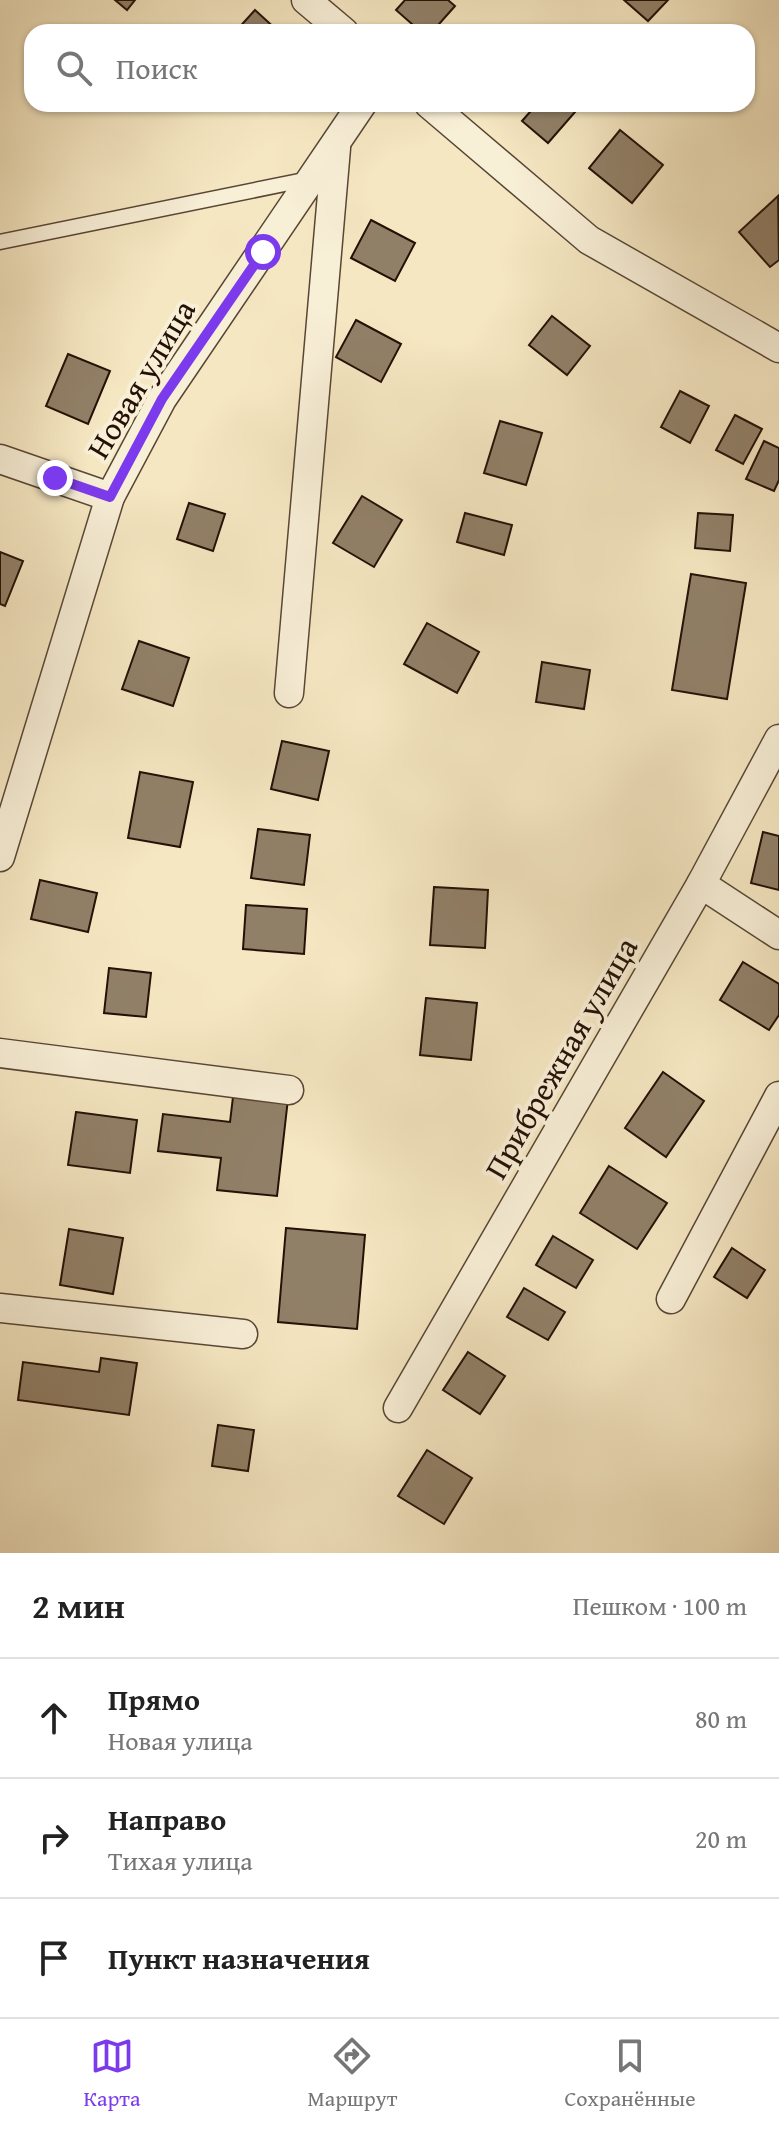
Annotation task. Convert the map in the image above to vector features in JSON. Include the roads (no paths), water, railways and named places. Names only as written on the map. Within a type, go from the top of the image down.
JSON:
[{"type":"street","points":[[306,0],[334,24]]},
{"type":"street","name":"Новая улица","points":[[0,857],[110,497],[162,399],[357,112]]},
{"type":"street","points":[[438,112],[589,240],[779,348]]},
{"type":"street","points":[[289,693],[336,145]]},
{"type":"street","points":[[0,459],[110,497]]},
{"type":"street","name":"Прибрежная улица","points":[[398,1408],[701,884],[779,739]]},
{"type":"street","points":[[701,884],[779,935]]},
{"type":"street","points":[[0,1053],[289,1090]]},
{"type":"street","points":[[671,1299],[779,1096]]},
{"type":"street","points":[[0,1308],[243,1334]]},
{"type":"lane","points":[[0,242],[313,178]]}]
